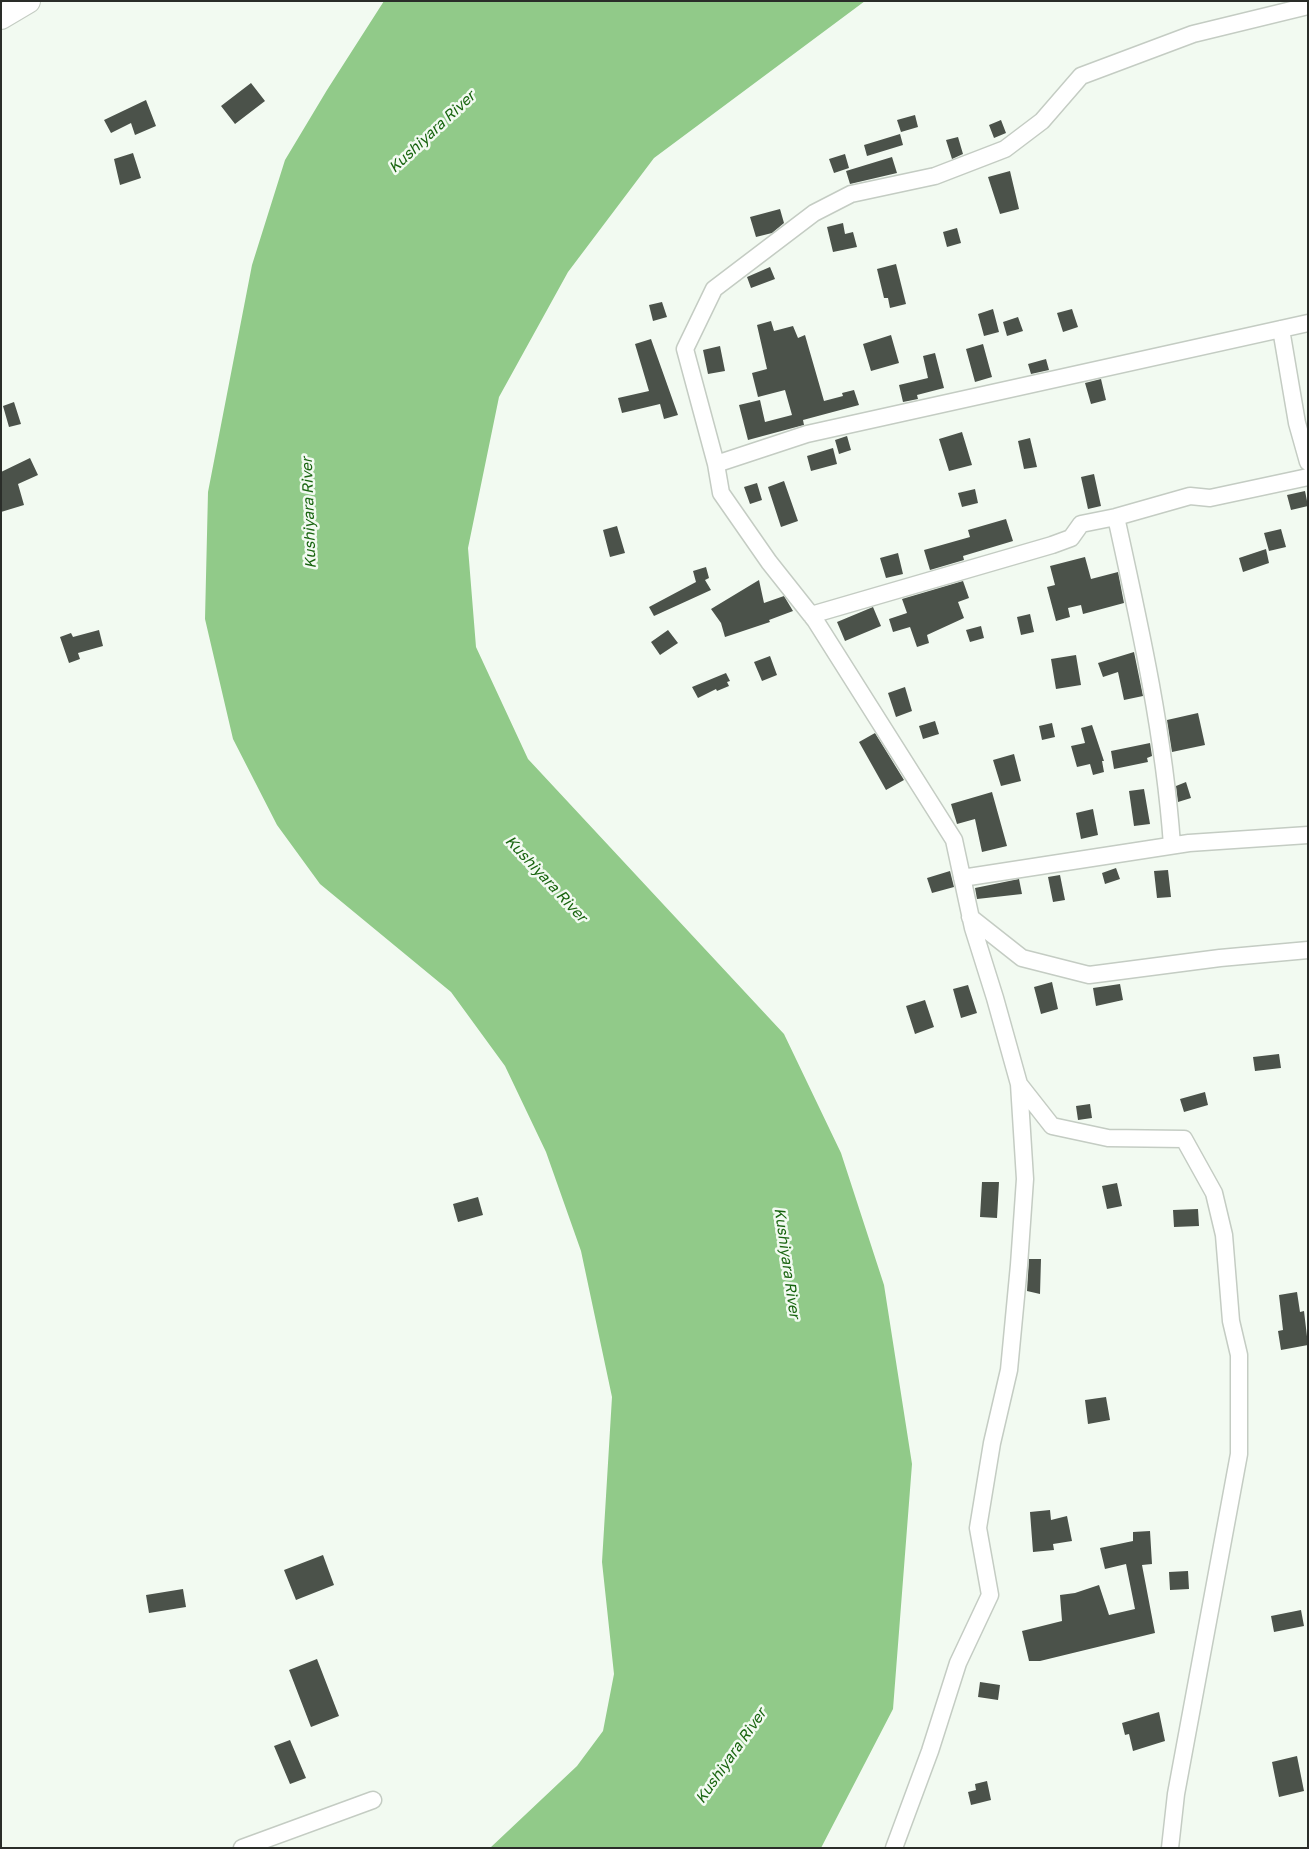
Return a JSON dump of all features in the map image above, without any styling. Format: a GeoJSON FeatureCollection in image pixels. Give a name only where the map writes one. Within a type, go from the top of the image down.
{"type":"FeatureCollection","features":[{"type":"Feature","properties":{"kind":"street"},"geometry":{"type":"LineString","coordinates":[[1,17],[28,1]]}},
{"type":"Feature","properties":{"kind":"street"},"geometry":{"type":"LineString","coordinates":[[894,1848],[930,1751],[958,1663],[990,1594],[978,1528],[992,1443],[1008,1370],[1017,1284],[1025,1179],[1019,1084],[970,917],[954,840],[811,615],[769,562],[721,493],[716,464],[685,349],[714,289],[814,213],[851,194],[935,176],[1005,149],[1042,121],[1081,76],[1193,34],[1308,6]]}},
{"type":"Feature","properties":{"kind":"street"},"geometry":{"type":"LineString","coordinates":[[716,464],[807,434],[1308,324]]}},
{"type":"Feature","properties":{"kind":"street"},"geometry":{"type":"LineString","coordinates":[[1281,329],[1297,423],[1308,462]]}},
{"type":"Feature","properties":{"kind":"street"},"geometry":{"type":"LineString","coordinates":[[811,615],[938,577],[1010,559],[1071,538],[1081,524],[1116,517],[1190,496],[1210,498],[1308,477]]}},
{"type":"Feature","properties":{"kind":"street"},"geometry":{"type":"LineString","coordinates":[[1116,517],[1153,688],[1168,787],[1172,845]]}},
{"type":"Feature","properties":{"kind":"street"},"geometry":{"type":"LineString","coordinates":[[962,878],[1172,845],[1308,835]]}},
{"type":"Feature","properties":{"kind":"street"},"geometry":{"type":"LineString","coordinates":[[970,917],[1022,958],[1090,975],[1220,958],[1308,950]]}},
{"type":"Feature","properties":{"kind":"street"},"geometry":{"type":"LineString","coordinates":[[1019,1084],[1052,1126],[1108,1138],[1184,1139],[1214,1193],[1224,1234],[1231,1320],[1239,1355],[1239,1454],[1176,1794],[1170,1848]]}},
{"type":"Feature","properties":{"kind":"street"},"geometry":{"type":"LineString","coordinates":[[242,1848],[373,1800]]}},
{"type":"Feature","properties":{"kind":"water","name":"Kushiyara River"},"geometry":{"type":"Polygon","coordinates":[[[384,1],[865,1],[654,158],[568,272],[499,397],[468,548],[476,647],[528,759],[784,1034],[841,1153],[884,1285],[912,1464],[893,1709],[821,1848],[490,1848],[577,1766],[603,1731],[614,1674],[602,1562],[612,1397],[581,1251],[546,1152],[505,1066],[451,992],[320,884],[277,825],[233,739],[205,619],[208,492],[252,265],[285,160],[384,1]]]}},
{"type":"Feature","properties":{"kind":"building"},"geometry":{"type":"Polygon","coordinates":[[[251,83],[265,101],[235,124],[221,106],[251,83]]]}},
{"type":"Feature","properties":{"kind":"building"},"geometry":{"type":"Polygon","coordinates":[[[146,100],[156,126],[135,135],[131,123],[111,133],[104,120],[146,100]]]}},
{"type":"Feature","properties":{"kind":"building"},"geometry":{"type":"Polygon","coordinates":[[[915,115],[918,127],[901,132],[897,120],[915,115]]]}},
{"type":"Feature","properties":{"kind":"building"},"geometry":{"type":"Polygon","coordinates":[[[1001,120],[1006,133],[994,138],[989,125],[1001,120]]]}},
{"type":"Feature","properties":{"kind":"building"},"geometry":{"type":"Polygon","coordinates":[[[900,134],[903,145],[867,156],[864,145],[900,134]]]}},
{"type":"Feature","properties":{"kind":"building"},"geometry":{"type":"Polygon","coordinates":[[[958,137],[963,154],[952,159],[946,140],[958,137]]]}},
{"type":"Feature","properties":{"kind":"building"},"geometry":{"type":"Polygon","coordinates":[[[133,153],[141,178],[120,185],[114,159],[133,153]]]}},
{"type":"Feature","properties":{"kind":"building"},"geometry":{"type":"Polygon","coordinates":[[[845,154],[849,168],[834,173],[829,159],[845,154]]]}},
{"type":"Feature","properties":{"kind":"building"},"geometry":{"type":"Polygon","coordinates":[[[892,157],[897,173],[850,184],[846,171],[892,157]]]}},
{"type":"Feature","properties":{"kind":"building"},"geometry":{"type":"Polygon","coordinates":[[[1010,171],[1019,209],[1000,214],[988,177],[1010,171]]]}},
{"type":"Feature","properties":{"kind":"building"},"geometry":{"type":"Polygon","coordinates":[[[780,209],[784,223],[772,233],[756,237],[750,217],[780,209]]]}},
{"type":"Feature","properties":{"kind":"building"},"geometry":{"type":"Polygon","coordinates":[[[843,223],[845,234],[853,232],[857,247],[833,252],[827,227],[843,223]]]}},
{"type":"Feature","properties":{"kind":"building"},"geometry":{"type":"Polygon","coordinates":[[[957,228],[961,243],[947,247],[943,232],[957,228]]]}},
{"type":"Feature","properties":{"kind":"building"},"geometry":{"type":"Polygon","coordinates":[[[896,264],[906,304],[890,308],[888,298],[884,298],[877,269],[896,264]]]}},
{"type":"Feature","properties":{"kind":"building"},"geometry":{"type":"Polygon","coordinates":[[[770,267],[775,279],[751,288],[747,277],[770,267]]]}},
{"type":"Feature","properties":{"kind":"building"},"geometry":{"type":"Polygon","coordinates":[[[662,302],[667,317],[653,321],[649,305],[662,302]]]}},
{"type":"Feature","properties":{"kind":"building"},"geometry":{"type":"Polygon","coordinates":[[[993,309],[999,332],[984,336],[978,314],[993,309]]]}},
{"type":"Feature","properties":{"kind":"building"},"geometry":{"type":"Polygon","coordinates":[[[1072,309],[1078,327],[1063,332],[1057,313],[1072,309]]]}},
{"type":"Feature","properties":{"kind":"building"},"geometry":{"type":"Polygon","coordinates":[[[1018,317],[1023,331],[1007,336],[1003,322],[1018,317]]]}},
{"type":"Feature","properties":{"kind":"building"},"geometry":{"type":"Polygon","coordinates":[[[771,321],[774,331],[793,326],[798,338],[805,335],[824,401],[843,396],[842,393],[854,390],[859,405],[803,420],[804,425],[748,440],[739,405],[760,400],[765,422],[792,415],[785,390],[758,397],[752,373],[767,369],[757,325],[771,321]]]}},
{"type":"Feature","properties":{"kind":"building"},"geometry":{"type":"Polygon","coordinates":[[[891,335],[899,363],[871,371],[863,344],[891,335]]]}},
{"type":"Feature","properties":{"kind":"building"},"geometry":{"type":"Polygon","coordinates":[[[651,339],[678,415],[664,419],[660,404],[622,413],[618,398],[649,391],[635,344],[651,339]]]}},
{"type":"Feature","properties":{"kind":"building"},"geometry":{"type":"Polygon","coordinates":[[[983,344],[992,377],[975,382],[966,349],[983,344]]]}},
{"type":"Feature","properties":{"kind":"building"},"geometry":{"type":"Polygon","coordinates":[[[720,346],[725,371],[708,374],[703,350],[720,346]]]}},
{"type":"Feature","properties":{"kind":"building"},"geometry":{"type":"Polygon","coordinates":[[[935,353],[944,388],[917,395],[918,399],[903,402],[899,385],[928,378],[923,356],[935,353]]]}},
{"type":"Feature","properties":{"kind":"building"},"geometry":{"type":"Polygon","coordinates":[[[1046,359],[1049,370],[1031,374],[1028,364],[1046,359]]]}},
{"type":"Feature","properties":{"kind":"building"},"geometry":{"type":"Polygon","coordinates":[[[1101,379],[1106,400],[1091,404],[1085,383],[1101,379]]]}},
{"type":"Feature","properties":{"kind":"building"},"geometry":{"type":"Polygon","coordinates":[[[14,402],[21,424],[9,427],[3,406],[14,402]]]}},
{"type":"Feature","properties":{"kind":"building"},"geometry":{"type":"Polygon","coordinates":[[[962,432],[972,465],[949,471],[939,439],[962,432]]]}},
{"type":"Feature","properties":{"kind":"building"},"geometry":{"type":"Polygon","coordinates":[[[847,436],[851,450],[839,454],[835,440],[847,436]]]}},
{"type":"Feature","properties":{"kind":"building"},"geometry":{"type":"Polygon","coordinates":[[[1030,438],[1037,467],[1024,469],[1018,441],[1030,438]]]}},
{"type":"Feature","properties":{"kind":"building"},"geometry":{"type":"Polygon","coordinates":[[[833,448],[837,464],[811,471],[807,456],[833,448]]]}},
{"type":"Feature","properties":{"kind":"building"},"geometry":{"type":"Polygon","coordinates":[[[30,458],[38,475],[18,484],[24,505],[1,512],[1,472],[30,458]]]}},
{"type":"Feature","properties":{"kind":"building"},"geometry":{"type":"Polygon","coordinates":[[[1094,474],[1101,506],[1088,509],[1081,477],[1094,474]]]}},
{"type":"Feature","properties":{"kind":"building"},"geometry":{"type":"Polygon","coordinates":[[[784,481],[798,521],[781,527],[768,487],[784,481]]]}},
{"type":"Feature","properties":{"kind":"building"},"geometry":{"type":"Polygon","coordinates":[[[757,483],[762,500],[750,504],[744,487],[757,483]]]}},
{"type":"Feature","properties":{"kind":"building"},"geometry":{"type":"Polygon","coordinates":[[[975,489],[978,503],[962,507],[958,493],[975,489]]]}},
{"type":"Feature","properties":{"kind":"building"},"geometry":{"type":"Polygon","coordinates":[[[1305,491],[1308,506],[1291,510],[1287,495],[1305,491]]]}},
{"type":"Feature","properties":{"kind":"building"},"geometry":{"type":"Polygon","coordinates":[[[1006,519],[1013,541],[963,556],[964,560],[930,570],[924,550],[970,537],[968,530],[1006,519]]]}},
{"type":"Feature","properties":{"kind":"building"},"geometry":{"type":"Polygon","coordinates":[[[617,526],[625,553],[610,557],[603,530],[617,526]]]}},
{"type":"Feature","properties":{"kind":"building"},"geometry":{"type":"Polygon","coordinates":[[[1281,529],[1286,547],[1269,551],[1264,533],[1281,529]]]}},
{"type":"Feature","properties":{"kind":"building"},"geometry":{"type":"Polygon","coordinates":[[[1266,549],[1269,563],[1243,572],[1239,558],[1266,549]]]}},
{"type":"Feature","properties":{"kind":"building"},"geometry":{"type":"Polygon","coordinates":[[[898,553],[903,574],[886,578],[880,558],[898,553]]]}},
{"type":"Feature","properties":{"kind":"building"},"geometry":{"type":"Polygon","coordinates":[[[1085,557],[1091,579],[1118,572],[1124,603],[1083,614],[1081,605],[1068,608],[1070,617],[1056,621],[1047,587],[1055,585],[1050,566],[1085,557]]]}},
{"type":"Feature","properties":{"kind":"building"},"geometry":{"type":"Polygon","coordinates":[[[706,567],[709,578],[705,580],[711,590],[654,616],[649,607],[696,582],[693,571],[706,567]]]}},
{"type":"Feature","properties":{"kind":"building"},"geometry":{"type":"Polygon","coordinates":[[[759,580],[764,603],[784,596],[793,611],[769,620],[770,622],[725,637],[721,623],[711,609],[759,580]]]}},
{"type":"Feature","properties":{"kind":"building"},"geometry":{"type":"Polygon","coordinates":[[[963,581],[969,598],[958,602],[964,618],[927,635],[929,643],[917,647],[910,627],[893,632],[889,619],[907,613],[902,599],[963,581]]]}},
{"type":"Feature","properties":{"kind":"building"},"geometry":{"type":"Polygon","coordinates":[[[873,607],[881,626],[845,641],[837,622],[873,607]]]}},
{"type":"Feature","properties":{"kind":"building"},"geometry":{"type":"Polygon","coordinates":[[[1030,614],[1034,632],[1021,635],[1017,617],[1030,614]]]}},
{"type":"Feature","properties":{"kind":"building"},"geometry":{"type":"Polygon","coordinates":[[[981,626],[984,638],[970,642],[966,630],[981,626]]]}},
{"type":"Feature","properties":{"kind":"building"},"geometry":{"type":"Polygon","coordinates":[[[99,630],[103,646],[78,653],[80,659],[69,663],[60,637],[71,633],[73,637],[99,630]]]}},
{"type":"Feature","properties":{"kind":"building"},"geometry":{"type":"Polygon","coordinates":[[[668,630],[678,643],[660,655],[651,642],[668,630]]]}},
{"type":"Feature","properties":{"kind":"building"},"geometry":{"type":"Polygon","coordinates":[[[1134,652],[1143,696],[1124,700],[1118,672],[1103,677],[1098,663],[1134,652]]]}},
{"type":"Feature","properties":{"kind":"building"},"geometry":{"type":"Polygon","coordinates":[[[1076,655],[1081,685],[1056,689],[1051,659],[1076,655]]]}},
{"type":"Feature","properties":{"kind":"building"},"geometry":{"type":"Polygon","coordinates":[[[770,656],[777,675],[762,681],[754,662],[770,656]]]}},
{"type":"Feature","properties":{"kind":"building"},"geometry":{"type":"Polygon","coordinates":[[[726,673],[730,681],[727,682],[729,686],[717,691],[716,689],[698,698],[692,687],[726,673]]]}},
{"type":"Feature","properties":{"kind":"building"},"geometry":{"type":"Polygon","coordinates":[[[905,687],[912,711],[896,717],[888,693],[905,687]]]}},
{"type":"Feature","properties":{"kind":"building"},"geometry":{"type":"Polygon","coordinates":[[[1198,713],[1205,745],[1172,752],[1167,720],[1198,713]]]}},
{"type":"Feature","properties":{"kind":"building"},"geometry":{"type":"Polygon","coordinates":[[[935,721],[939,734],[923,739],[919,726],[935,721]]]}},
{"type":"Feature","properties":{"kind":"building"},"geometry":{"type":"Polygon","coordinates":[[[1052,723],[1055,737],[1042,740],[1039,726],[1052,723]]]}},
{"type":"Feature","properties":{"kind":"building"},"geometry":{"type":"Polygon","coordinates":[[[1092,725],[1104,761],[1102,761],[1104,772],[1093,775],[1090,764],[1077,767],[1071,746],[1085,743],[1081,728],[1092,725]]]}},
{"type":"Feature","properties":{"kind":"building"},"geometry":{"type":"Polygon","coordinates":[[[875,733],[904,780],[886,790],[859,742],[875,733]]]}},
{"type":"Feature","properties":{"kind":"building"},"geometry":{"type":"Polygon","coordinates":[[[1150,743],[1152,756],[1147,758],[1148,762],[1114,769],[1111,751],[1150,743]]]}},
{"type":"Feature","properties":{"kind":"building"},"geometry":{"type":"Polygon","coordinates":[[[1014,754],[1021,781],[1001,786],[993,760],[1014,754]]]}},
{"type":"Feature","properties":{"kind":"building"},"geometry":{"type":"Polygon","coordinates":[[[1186,782],[1191,798],[1178,802],[1176,786],[1186,782]]]}},
{"type":"Feature","properties":{"kind":"building"},"geometry":{"type":"Polygon","coordinates":[[[1144,789],[1150,824],[1134,826],[1129,791],[1144,789]]]}},
{"type":"Feature","properties":{"kind":"building"},"geometry":{"type":"Polygon","coordinates":[[[992,792],[1007,846],[982,852],[975,819],[957,824],[951,804],[992,792]]]}},
{"type":"Feature","properties":{"kind":"building"},"geometry":{"type":"Polygon","coordinates":[[[1093,809],[1098,835],[1081,839],[1076,813],[1093,809]]]}},
{"type":"Feature","properties":{"kind":"building"},"geometry":{"type":"Polygon","coordinates":[[[1116,868],[1120,879],[1105,884],[1102,873],[1116,868]]]}},
{"type":"Feature","properties":{"kind":"building"},"geometry":{"type":"Polygon","coordinates":[[[1168,870],[1171,897],[1157,898],[1154,871],[1168,870]]]}},
{"type":"Feature","properties":{"kind":"building"},"geometry":{"type":"Polygon","coordinates":[[[950,871],[954,887],[932,893],[927,878],[950,871]]]}},
{"type":"Feature","properties":{"kind":"building"},"geometry":{"type":"Polygon","coordinates":[[[1060,875],[1065,900],[1053,902],[1048,877],[1060,875]]]}},
{"type":"Feature","properties":{"kind":"building"},"geometry":{"type":"Polygon","coordinates":[[[1019,879],[1022,894],[977,899],[975,888],[1019,879]]]}},
{"type":"Feature","properties":{"kind":"building"},"geometry":{"type":"Polygon","coordinates":[[[1052,982],[1058,1009],[1041,1014],[1034,987],[1052,982]]]}},
{"type":"Feature","properties":{"kind":"building"},"geometry":{"type":"Polygon","coordinates":[[[1120,984],[1123,1000],[1096,1006],[1093,988],[1120,984]]]}},
{"type":"Feature","properties":{"kind":"building"},"geometry":{"type":"Polygon","coordinates":[[[968,985],[977,1013],[961,1018],[953,989],[968,985]]]}},
{"type":"Feature","properties":{"kind":"building"},"geometry":{"type":"Polygon","coordinates":[[[925,1000],[934,1027],[915,1034],[906,1006],[925,1000]]]}},
{"type":"Feature","properties":{"kind":"building"},"geometry":{"type":"Polygon","coordinates":[[[1279,1054],[1281,1068],[1255,1071],[1253,1057],[1279,1054]]]}},
{"type":"Feature","properties":{"kind":"building"},"geometry":{"type":"Polygon","coordinates":[[[1205,1092],[1208,1105],[1184,1112],[1180,1099],[1205,1092]]]}},
{"type":"Feature","properties":{"kind":"building"},"geometry":{"type":"Polygon","coordinates":[[[1090,1104],[1092,1118],[1078,1120],[1076,1106],[1090,1104]]]}},
{"type":"Feature","properties":{"kind":"building"},"geometry":{"type":"Polygon","coordinates":[[[982,1182],[999,1182],[997,1218],[980,1217],[982,1182]]]}},
{"type":"Feature","properties":{"kind":"building"},"geometry":{"type":"Polygon","coordinates":[[[1117,1183],[1122,1206],[1107,1209],[1102,1186],[1117,1183]]]}},
{"type":"Feature","properties":{"kind":"building"},"geometry":{"type":"Polygon","coordinates":[[[478,1197],[483,1215],[458,1222],[453,1204],[478,1197]]]}},
{"type":"Feature","properties":{"kind":"building"},"geometry":{"type":"Polygon","coordinates":[[[1198,1209],[1199,1226],[1174,1227],[1173,1210],[1198,1209]]]}},
{"type":"Feature","properties":{"kind":"building"},"geometry":{"type":"Polygon","coordinates":[[[1029,1259],[1041,1259],[1040,1294],[1027,1291],[1029,1259]]]}},
{"type":"Feature","properties":{"kind":"building"},"geometry":{"type":"Polygon","coordinates":[[[1297,1292],[1300,1312],[1304,1311],[1308,1345],[1281,1350],[1278,1331],[1283,1330],[1279,1295],[1297,1292]]]}},
{"type":"Feature","properties":{"kind":"building"},"geometry":{"type":"Polygon","coordinates":[[[1106,1397],[1110,1420],[1088,1424],[1085,1400],[1106,1397]]]}},
{"type":"Feature","properties":{"kind":"building"},"geometry":{"type":"Polygon","coordinates":[[[1050,1510],[1051,1520],[1067,1516],[1072,1541],[1053,1544],[1054,1550],[1033,1552],[1030,1512],[1050,1510]]]}},
{"type":"Feature","properties":{"kind":"building"},"geometry":{"type":"Polygon","coordinates":[[[1150,1531],[1152,1564],[1142,1565],[1155,1633],[1040,1661],[1029,1661],[1022,1631],[1062,1621],[1060,1595],[1075,1593],[1099,1585],[1109,1615],[1135,1609],[1126,1564],[1105,1569],[1100,1548],[1133,1541],[1133,1532],[1150,1531]]]}},
{"type":"Feature","properties":{"kind":"building"},"geometry":{"type":"Polygon","coordinates":[[[323,1555],[334,1585],[296,1600],[284,1570],[323,1555]]]}},
{"type":"Feature","properties":{"kind":"building"},"geometry":{"type":"Polygon","coordinates":[[[1188,1571],[1189,1589],[1170,1590],[1169,1572],[1188,1571]]]}},
{"type":"Feature","properties":{"kind":"building"},"geometry":{"type":"Polygon","coordinates":[[[183,1589],[186,1607],[149,1613],[146,1595],[183,1589]]]}},
{"type":"Feature","properties":{"kind":"building"},"geometry":{"type":"Polygon","coordinates":[[[1301,1610],[1304,1626],[1274,1632],[1271,1616],[1301,1610]]]}},
{"type":"Feature","properties":{"kind":"building"},"geometry":{"type":"Polygon","coordinates":[[[317,1659],[339,1716],[311,1727],[289,1670],[317,1659]]]}},
{"type":"Feature","properties":{"kind":"building"},"geometry":{"type":"Polygon","coordinates":[[[980,1682],[1000,1685],[998,1700],[978,1697],[980,1682]]]}},
{"type":"Feature","properties":{"kind":"building"},"geometry":{"type":"Polygon","coordinates":[[[1159,1712],[1165,1741],[1133,1751],[1129,1734],[1125,1735],[1122,1723],[1159,1712]]]}},
{"type":"Feature","properties":{"kind":"building"},"geometry":{"type":"Polygon","coordinates":[[[290,1740],[306,1778],[290,1784],[274,1746],[290,1740]]]}},
{"type":"Feature","properties":{"kind":"building"},"geometry":{"type":"Polygon","coordinates":[[[1297,1756],[1304,1791],[1279,1797],[1272,1762],[1297,1756]]]}},
{"type":"Feature","properties":{"kind":"building"},"geometry":{"type":"Polygon","coordinates":[[[987,1781],[991,1800],[971,1805],[968,1792],[976,1790],[975,1784],[987,1781]]]}}]}
